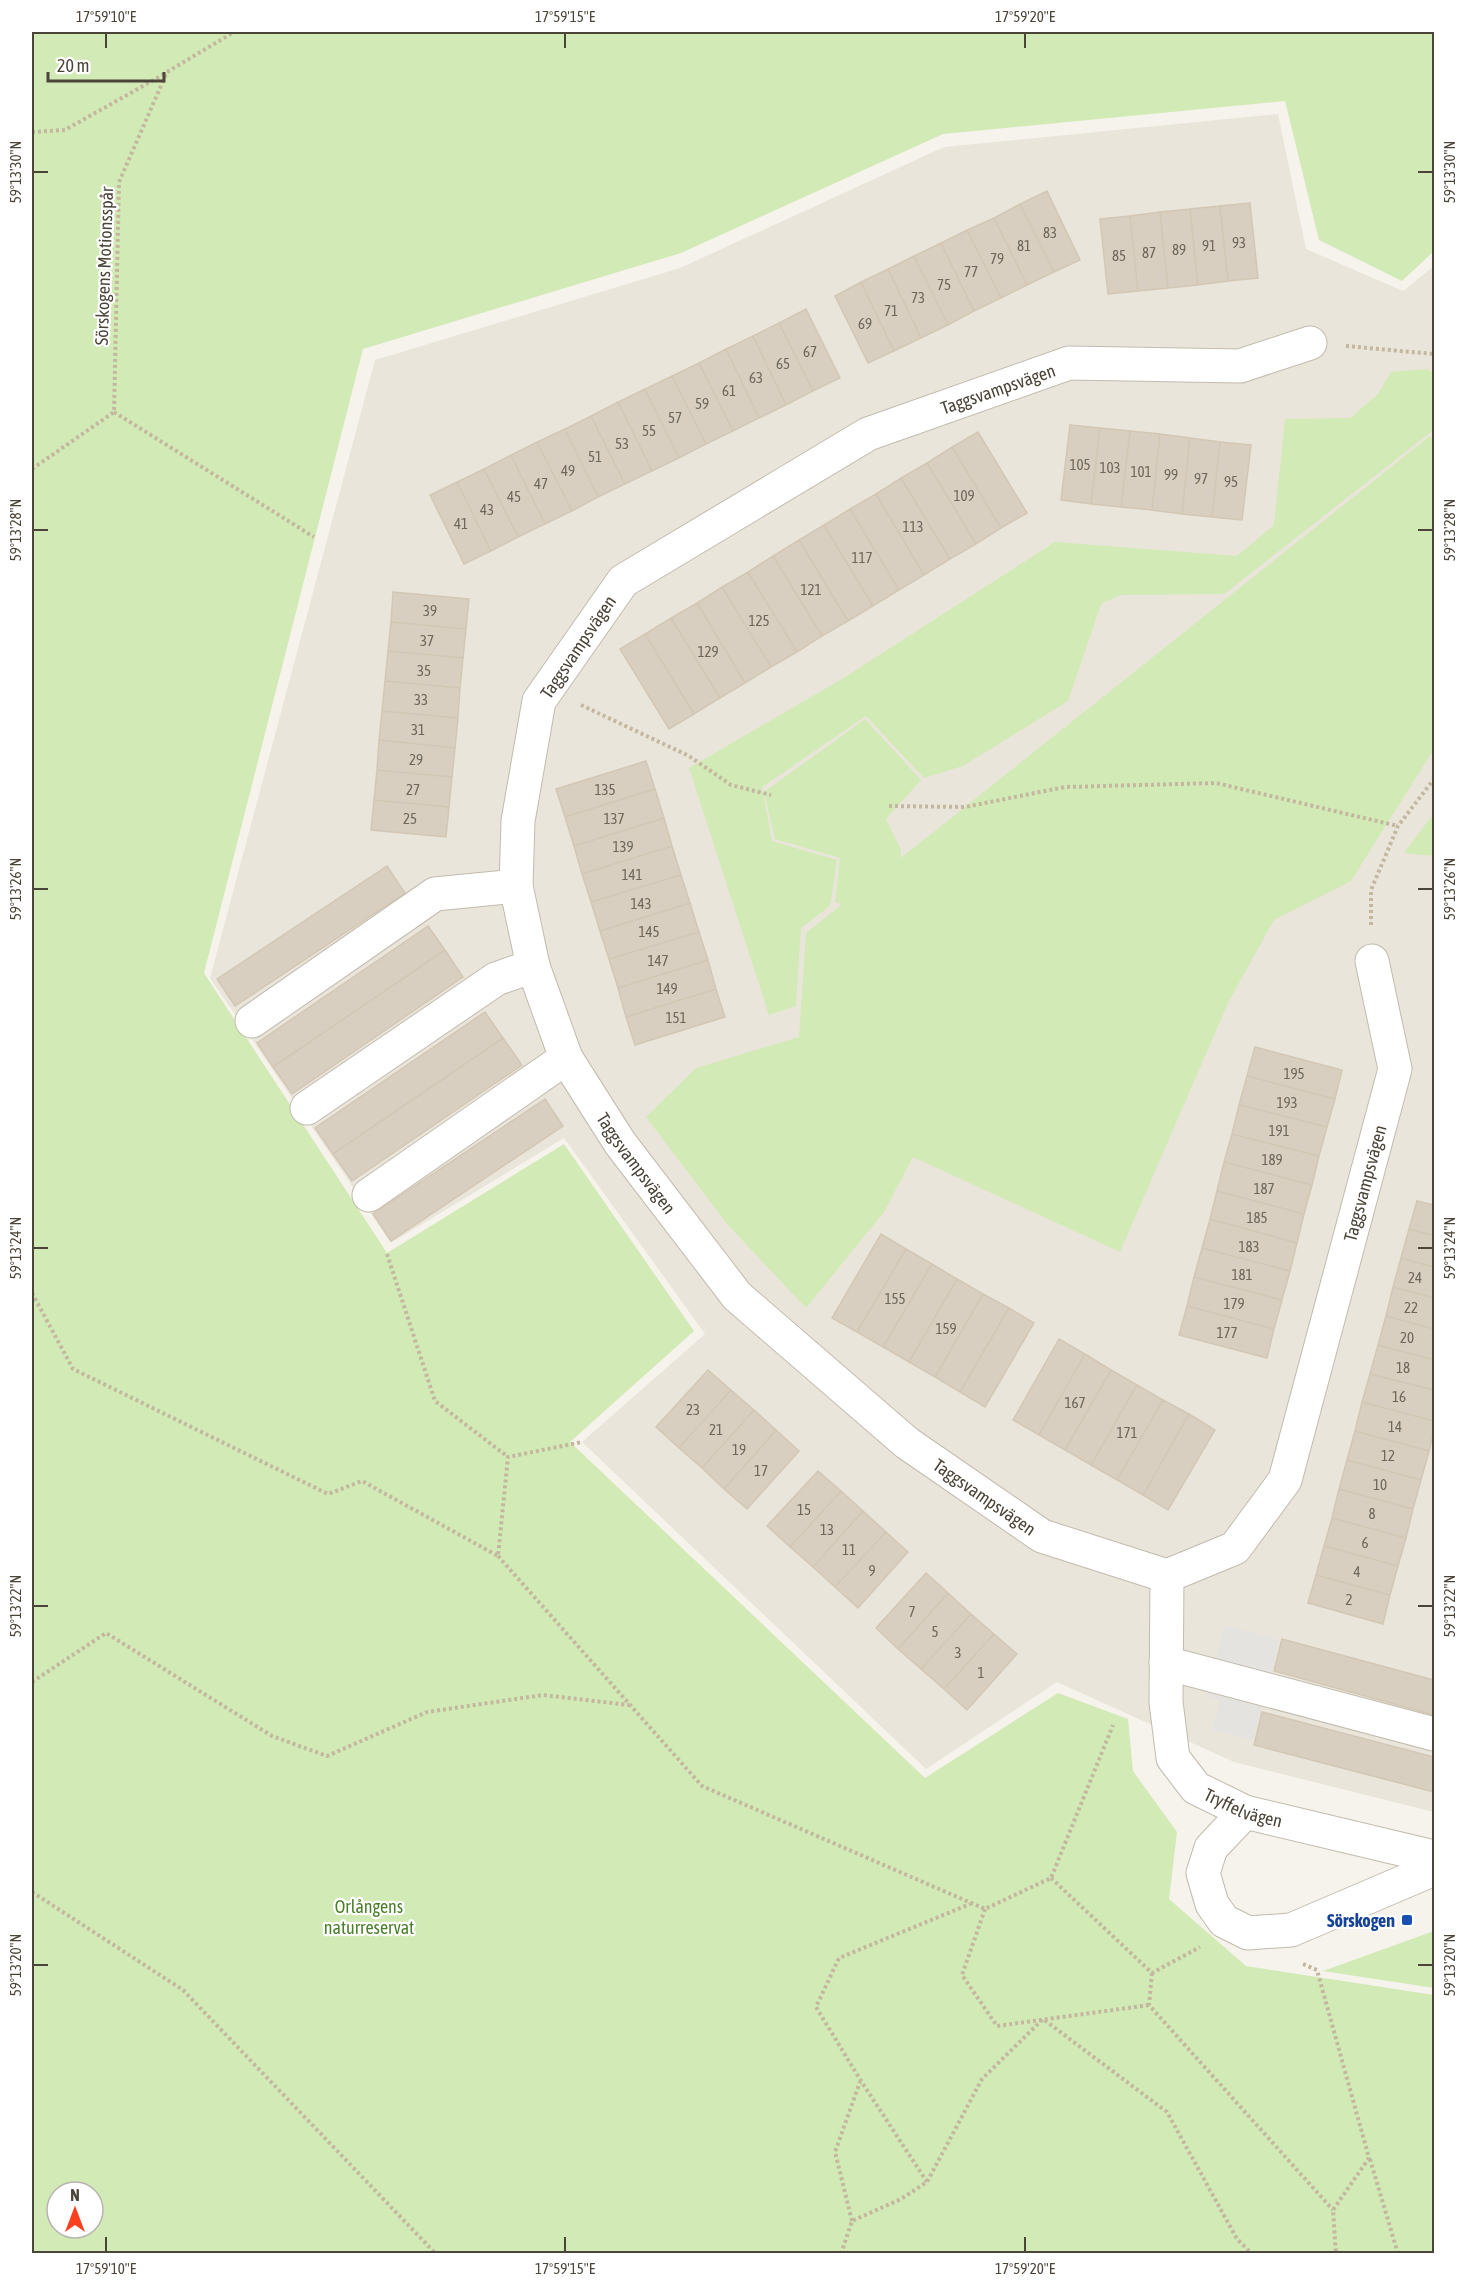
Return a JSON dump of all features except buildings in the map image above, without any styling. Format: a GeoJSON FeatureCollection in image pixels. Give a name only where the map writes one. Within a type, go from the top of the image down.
{"type":"FeatureCollection","features":[{"type":"Feature","properties":{"kind":"street","name":"Taggsvampsvägen"},"geometry":{"type":"LineString","coordinates":[[1310,343],[1240,366],[1069,363],[868,434],[623,581],[539,701],[518,821],[516,886],[533,966],[566,1058],[620,1143],[737,1296],[907,1443],[1042,1536],[1167,1576],[1235,1548],[1285,1480],[1395,1069],[1372,961]]}},
{"type":"Feature","properties":{"kind":"street"},"geometry":{"type":"LineString","coordinates":[[252,1021],[435,894],[516,886]]}},
{"type":"Feature","properties":{"kind":"street"},"geometry":{"type":"LineString","coordinates":[[308,1108],[496,979],[533,966]]}},
{"type":"Feature","properties":{"kind":"street"},"geometry":{"type":"LineString","coordinates":[[369,1195],[566,1058]]}},
{"type":"Feature","properties":{"kind":"street","name":"Tryffelvägen"},"geometry":{"type":"LineString","coordinates":[[1167,1576],[1166,1702],[1173,1758],[1196,1788],[1245,1812],[1434,1857]]}},
{"type":"Feature","properties":{"kind":"street"},"geometry":{"type":"LineString","coordinates":[[1167,1663],[1434,1734]]}},
{"type":"Feature","properties":{"kind":"street"},"geometry":{"type":"LineString","coordinates":[[1245,1812],[1212,1848],[1203,1873],[1212,1904],[1224,1921],[1248,1933],[1291,1930],[1434,1869]]}},
{"type":"Feature","properties":{"kind":"path"},"geometry":{"type":"LineString","coordinates":[[32,132],[65,130],[234,32]]}},
{"type":"Feature","properties":{"kind":"path","name":"Sörskogens Motionsspår"},"geometry":{"type":"LineString","coordinates":[[114,412],[118,182],[167,72]]}},
{"type":"Feature","properties":{"kind":"path"},"geometry":{"type":"LineString","coordinates":[[1310,343],[1434,354]]}},
{"type":"Feature","properties":{"kind":"path"},"geometry":{"type":"LineString","coordinates":[[32,469],[114,412],[314,537]]}},
{"type":"Feature","properties":{"kind":"path"},"geometry":{"type":"LineString","coordinates":[[547,689],[689,756],[731,785],[771,795]]}},
{"type":"Feature","properties":{"kind":"path"},"geometry":{"type":"LineString","coordinates":[[1372,961],[1371,890],[1398,826],[1434,779]]}},
{"type":"Feature","properties":{"kind":"path"},"geometry":{"type":"LineString","coordinates":[[889,806],[965,807],[1065,787],[1216,783],[1398,826]]}},
{"type":"Feature","properties":{"kind":"path"},"geometry":{"type":"LineString","coordinates":[[387,1254],[435,1401],[508,1457],[582,1442]]}},
{"type":"Feature","properties":{"kind":"path"},"geometry":{"type":"LineString","coordinates":[[32,1293],[73,1368],[328,1494],[362,1482],[498,1556],[702,1786],[985,1910]]}},
{"type":"Feature","properties":{"kind":"path"},"geometry":{"type":"LineString","coordinates":[[498,1556],[508,1457]]}},
{"type":"Feature","properties":{"kind":"path"},"geometry":{"type":"LineString","coordinates":[[32,1682],[106,1633],[272,1736],[327,1756],[427,1712],[543,1695],[630,1706]]}},
{"type":"Feature","properties":{"kind":"path"},"geometry":{"type":"LineString","coordinates":[[1113,1725],[1051,1878],[985,1910],[962,1975],[997,2026],[1149,2005]]}},
{"type":"Feature","properties":{"kind":"path"},"geometry":{"type":"LineString","coordinates":[[1051,1878],[1152,1973]]}},
{"type":"Feature","properties":{"kind":"path"},"geometry":{"type":"LineString","coordinates":[[32,1892],[183,1990],[435,2253]]}},
{"type":"Feature","properties":{"kind":"path"},"geometry":{"type":"LineString","coordinates":[[927,2182],[816,2007],[839,1958],[970,1904]]}},
{"type":"Feature","properties":{"kind":"path"},"geometry":{"type":"LineString","coordinates":[[1152,1973],[1203,1945]]}},
{"type":"Feature","properties":{"kind":"path"},"geometry":{"type":"LineString","coordinates":[[1296,1962],[1317,1970],[1398,2253]]}},
{"type":"Feature","properties":{"kind":"path"},"geometry":{"type":"LineString","coordinates":[[1152,1973],[1149,2005],[1333,2210],[1336,2253]]}},
{"type":"Feature","properties":{"kind":"path"},"geometry":{"type":"LineString","coordinates":[[852,2221],[901,2199],[927,2182],[982,2079],[1043,2019]]}},
{"type":"Feature","properties":{"kind":"path"},"geometry":{"type":"LineString","coordinates":[[1043,2019],[1167,2112],[1237,2239],[1252,2253]]}},
{"type":"Feature","properties":{"kind":"path"},"geometry":{"type":"LineString","coordinates":[[841,2253],[852,2221],[835,2152],[861,2081]]}},
{"type":"Feature","properties":{"kind":"path"},"geometry":{"type":"LineString","coordinates":[[1333,2210],[1369,2158]]}},
{"type":"Feature","properties":{"kind":"shaded area"},"geometry":{"type":"Polygon","coordinates":[[[1278,114],[1306,249],[1403,291],[1434,266],[1434,1812],[1234,1762],[1057,1682],[926,1769],[582,1442],[705,1334],[564,1138],[391,1243],[210,978],[375,360],[680,268],[944,147],[1278,114]]]}},
{"type":"Feature","properties":{"kind":"shaded area"},"geometry":{"type":"Polygon","coordinates":[[[1224,1625],[1280,1640],[1253,1740],[1212,1730],[1220,1700],[1207,1696],[1224,1625]]]}},
{"type":"Feature","properties":{"kind":"green space","name":"Orlångens naturreservat"},"geometry":{"type":"Polygon","coordinates":[[[32,32],[1434,32],[1434,251],[1402,281],[1319,240],[1285,101],[943,134],[681,253],[363,349],[204,973],[387,1253],[564,1144],[694,1331],[570,1442],[925,1778],[1058,1693],[1128,1719],[1133,1771],[1177,1832],[1169,1899],[1246,1966],[1434,1995],[1434,2253],[32,2254],[32,32]]]}},
{"type":"Feature","properties":{"kind":"green space"},"geometry":{"type":"Polygon","coordinates":[[[1427,369],[1434,374],[1434,435],[1431,432],[1224,594],[1120,595],[1101,604],[1068,701],[963,766],[924,778],[866,716],[762,787],[772,841],[837,860],[830,906],[801,928],[796,1006],[769,1015],[689,768],[842,679],[1055,542],[1237,556],[1274,525],[1285,419],[1350,418],[1378,394],[1391,372],[1427,369]]]}},
{"type":"Feature","properties":{"kind":"green space"},"geometry":{"type":"Polygon","coordinates":[[[1430,436],[1434,442],[1434,749],[1351,881],[1274,920],[1228,1003],[1120,1252],[913,1157],[884,1212],[806,1308],[727,1224],[646,1117],[696,1068],[799,1037],[806,933],[842,904],[835,902],[840,858],[775,839],[764,792],[865,719],[921,780],[886,819],[901,850],[901,858],[1430,436]]]}},
{"type":"Feature","properties":{"kind":"green space"},"geometry":{"type":"Polygon","coordinates":[[[1434,813],[1434,856],[1404,853],[1434,813]]]}},
{"type":"Feature","properties":{"kind":"green space"},"geometry":{"type":"Polygon","coordinates":[[[1434,1931],[1434,1988],[1323,1971],[1434,1931]]]}},
{"type":"Feature","properties":{"kind":"place","name":"Sörskogen"},"geometry":{"type":"Point","coordinates":[1407,1920]}}]}
